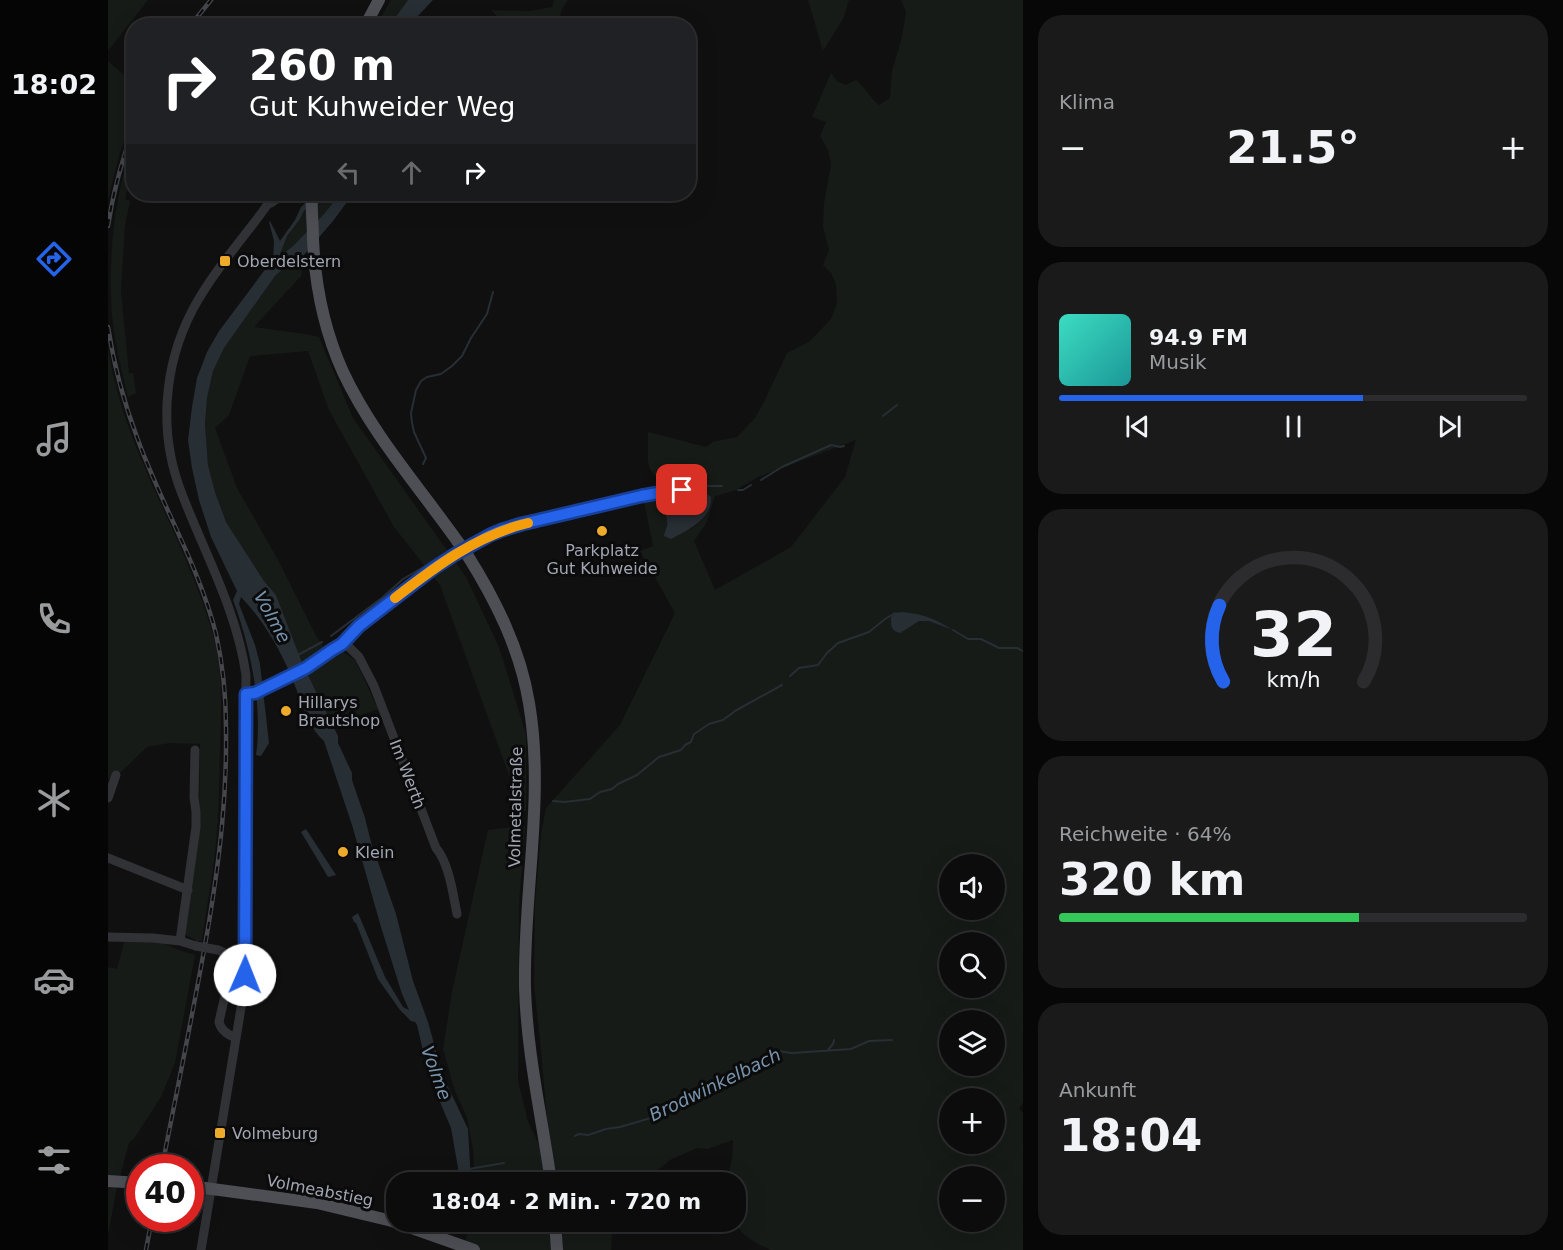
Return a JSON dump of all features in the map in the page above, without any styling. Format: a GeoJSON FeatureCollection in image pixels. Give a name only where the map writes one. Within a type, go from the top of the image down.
{"type":"FeatureCollection","features":[{"type":"Feature","properties":{"kind":"main road"},"geometry":{"type":"LineString","coordinates":[[370,18],[380,0]]}},
{"type":"Feature","properties":{"kind":"main road","name":"Volmetalstraße"},"geometry":{"type":"LineString","coordinates":[[312,201],[316,283],[336,355],[347,380],[376,430],[466,553],[485,584],[507,627],[520,666],[529,703],[534,751],[525,949],[527,1019],[549,1172]]}},
{"type":"Feature","properties":{"kind":"main road"},"geometry":{"type":"LineString","coordinates":[[108,1181],[126,1182]]}},
{"type":"Feature","properties":{"kind":"main road","name":"Volmeabstieg"},"geometry":{"type":"LineString","coordinates":[[204,1188],[316,1203],[392,1221],[474,1250]]}},
{"type":"Feature","properties":{"kind":"main road"},"geometry":{"type":"LineString","coordinates":[[555,1232],[556,1250]]}},
{"type":"Feature","properties":{"kind":"street"},"geometry":{"type":"LineString","coordinates":[[201,1250],[243,998],[246,963],[244,846],[250,693],[236,627],[178,484],[169,447],[167,407],[171,364],[181,334],[193,309],[217,271],[270,201]]}},
{"type":"Feature","properties":{"kind":"street"},"geometry":{"type":"LineString","coordinates":[[267,206],[274,201]]}},
{"type":"Feature","properties":{"kind":"street"},"geometry":{"type":"LineString","coordinates":[[250,693],[306,668],[342,644],[359,626],[434,568],[502,530],[650,495],[696,489]]}},
{"type":"Feature","properties":{"kind":"street","name":"Im Werth"},"geometry":{"type":"LineString","coordinates":[[342,644],[349,647],[359,657],[374,686],[436,848],[440,853],[457,914]]}},
{"type":"Feature","properties":{"kind":"street"},"geometry":{"type":"LineString","coordinates":[[180,941],[196,827],[195,750]]}},
{"type":"Feature","properties":{"kind":"street"},"geometry":{"type":"LineString","coordinates":[[108,798],[117,776]]}},
{"type":"Feature","properties":{"kind":"street"},"geometry":{"type":"LineString","coordinates":[[108,858],[188,890]]}},
{"type":"Feature","properties":{"kind":"street"},"geometry":{"type":"LineString","coordinates":[[108,937],[180,941],[226,954],[232,971],[219,1023],[224,1032],[236,1038]]}},
{"type":"Feature","properties":{"kind":"shaded area"},"geometry":{"type":"Polygon","coordinates":[[[108,0],[148,0],[134,18],[126,18],[126,28],[108,51],[108,0]]]}},
{"type":"Feature","properties":{"kind":"shaded area"},"geometry":{"type":"Polygon","coordinates":[[[391,0],[408,0],[395,18],[381,18],[391,0]]]}},
{"type":"Feature","properties":{"kind":"shaded area"},"geometry":{"type":"Polygon","coordinates":[[[554,0],[568,0],[559,18],[498,18],[491,10],[530,11],[552,7],[554,0]]]}},
{"type":"Feature","properties":{"kind":"shaded area"},"geometry":{"type":"Polygon","coordinates":[[[808,0],[849,0],[844,17],[823,51],[808,0]]]}},
{"type":"Feature","properties":{"kind":"shaded area"},"geometry":{"type":"Polygon","coordinates":[[[901,0],[1023,0],[1023,1102],[1019,1109],[1023,1113],[1023,1250],[771,1250],[741,1232],[746,1232],[746,1172],[729,1172],[733,1140],[707,1149],[697,1148],[670,1160],[656,1172],[474,1172],[467,1118],[455,1091],[443,1049],[452,992],[488,830],[525,826],[519,903],[518,1081],[528,1122],[548,1163],[551,1163],[534,985],[535,904],[541,834],[546,808],[620,725],[675,613],[640,551],[653,546],[644,500],[665,489],[650,469],[648,432],[706,447],[713,442],[737,437],[755,418],[787,353],[810,341],[831,319],[837,303],[836,284],[831,273],[823,265],[829,250],[823,226],[824,203],[831,165],[828,150],[820,136],[826,122],[812,117],[831,73],[838,82],[846,85],[856,80],[879,105],[890,98],[892,71],[902,37],[906,12],[901,0]],[[856,440],[758,477],[734,491],[715,496],[706,524],[694,541],[715,590],[791,547],[845,477],[856,440]],[[703,493],[667,525],[664,536],[689,529],[701,520],[711,502],[711,497],[703,493]]]}},
{"type":"Feature","properties":{"kind":"shaded area"},"geometry":{"type":"Polygon","coordinates":[[[108,61],[126,77],[126,134],[108,200],[108,61]]]}},
{"type":"Feature","properties":{"kind":"shaded area"},"geometry":{"type":"Polygon","coordinates":[[[126,163],[125,199],[130,201],[125,226],[121,292],[129,373],[133,373],[136,393],[128,397],[118,356],[111,293],[114,227],[126,163]]]}},
{"type":"Feature","properties":{"kind":"shaded area"},"geometry":{"type":"Polygon","coordinates":[[[314,201],[335,201],[293,246],[279,257],[287,236],[300,219],[302,212],[314,201]]]}},
{"type":"Feature","properties":{"kind":"shaded area"},"geometry":{"type":"Polygon","coordinates":[[[303,256],[301,276],[254,327],[319,337],[353,418],[466,577],[499,647],[526,734],[526,811],[522,811],[440,585],[394,527],[329,410],[308,351],[250,356],[229,415],[215,428],[237,488],[323,646],[324,650],[303,665],[276,595],[264,581],[226,522],[208,465],[205,424],[207,398],[213,371],[224,348],[275,276],[303,256]]]}},
{"type":"Feature","properties":{"kind":"shaded area"},"geometry":{"type":"Polygon","coordinates":[[[108,346],[115,384],[127,421],[140,457],[201,598],[213,635],[219,664],[221,708],[218,820],[202,941],[197,941],[184,934],[199,836],[200,744],[170,743],[147,747],[121,772],[108,780],[108,346]]]}},
{"type":"Feature","properties":{"kind":"shaded area"},"geometry":{"type":"Polygon","coordinates":[[[343,652],[355,660],[378,709],[333,726],[307,673],[343,652]]]}},
{"type":"Feature","properties":{"kind":"shaded area"},"geometry":{"type":"Polygon","coordinates":[[[125,940],[156,940],[195,955],[175,1063],[161,1097],[129,1143],[108,1235],[108,967],[117,969],[125,940]]]}},
{"type":"Feature","properties":{"kind":"shaded area"},"geometry":{"type":"Polygon","coordinates":[[[468,1232],[612,1232],[611,1250],[462,1250],[468,1232]]]}},
{"type":"Feature","properties":{"kind":"water"},"geometry":{"type":"Polygon","coordinates":[[[408,0],[433,0],[416,18],[395,18],[408,0]]]}},
{"type":"Feature","properties":{"kind":"water","name":"Volme"},"geometry":{"type":"Polygon","coordinates":[[[307,201],[315,201],[303,212],[287,236],[279,257],[293,246],[335,201],[348,201],[303,256],[275,276],[224,348],[213,371],[207,398],[205,424],[208,465],[226,522],[264,581],[276,595],[303,665],[338,736],[338,743],[352,773],[352,780],[396,914],[413,981],[428,1022],[443,1076],[468,1129],[470,1172],[458,1172],[451,1128],[429,1076],[417,1025],[400,1010],[378,979],[352,917],[358,913],[385,977],[403,1007],[409,1010],[402,994],[352,825],[324,741],[307,717],[289,671],[274,641],[241,597],[239,604],[260,664],[269,743],[261,756],[256,755],[258,716],[254,676],[245,636],[233,600],[237,591],[211,537],[192,468],[188,440],[192,407],[197,378],[207,352],[219,331],[273,259],[274,241],[269,222],[280,241],[301,207],[307,201]]]}},
{"type":"Feature","properties":{"kind":"water"},"geometry":{"type":"Polygon","coordinates":[[[696,492],[711,497],[708,512],[684,532],[671,539],[664,536],[667,521],[664,503],[669,495],[696,492]]]}},
{"type":"Feature","properties":{"kind":"water"},"geometry":{"type":"Polygon","coordinates":[[[902,612],[929,618],[953,630],[929,621],[919,621],[900,633],[897,632],[892,628],[891,617],[895,613],[902,612]]]}},
{"type":"Feature","properties":{"kind":"water"},"geometry":{"type":"Polygon","coordinates":[[[306,829],[336,875],[328,877],[301,832],[306,829]]]}},
{"type":"Feature","properties":{"kind":"waterway"},"geometry":{"type":"LineString","coordinates":[[423,464],[426,458],[414,432],[411,413],[416,390],[421,381],[441,374],[462,356],[487,314],[493,292]]}},
{"type":"Feature","properties":{"kind":"waterway"},"geometry":{"type":"LineString","coordinates":[[883,416],[897,405]]}},
{"type":"Feature","properties":{"kind":"waterway"},"geometry":{"type":"LineString","coordinates":[[761,480],[782,467],[831,445],[844,446]]}},
{"type":"Feature","properties":{"kind":"waterway"},"geometry":{"type":"LineString","coordinates":[[738,490],[751,485]]}},
{"type":"Feature","properties":{"kind":"waterway"},"geometry":{"type":"LineString","coordinates":[[698,486],[722,486]]}},
{"type":"Feature","properties":{"kind":"waterway"},"geometry":{"type":"LineString","coordinates":[[505,523],[518,518],[583,505]]}},
{"type":"Feature","properties":{"kind":"waterway"},"geometry":{"type":"LineString","coordinates":[[463,544],[476,536]]}},
{"type":"Feature","properties":{"kind":"waterway"},"geometry":{"type":"LineString","coordinates":[[331,636],[403,579],[456,548]]}},
{"type":"Feature","properties":{"kind":"waterway"},"geometry":{"type":"LineString","coordinates":[[790,676],[799,668],[818,665],[838,643],[869,632],[895,613]]}},
{"type":"Feature","properties":{"kind":"waterway"},"geometry":{"type":"LineString","coordinates":[[953,630],[968,639],[981,639],[999,648],[1017,648],[1023,651]]}},
{"type":"Feature","properties":{"kind":"waterway"},"geometry":{"type":"LineString","coordinates":[[298,655],[322,642]]}},
{"type":"Feature","properties":{"kind":"waterway"},"geometry":{"type":"LineString","coordinates":[[553,801],[590,799],[600,792],[612,789],[637,775],[659,757],[681,750],[691,742],[694,734],[709,724],[723,720],[782,685]]}},
{"type":"Feature","properties":{"kind":"waterway"},"geometry":{"type":"LineString","coordinates":[[828,1050],[834,1040]]}},
{"type":"Feature","properties":{"kind":"waterway","name":"Brodwinkelbach"},"geometry":{"type":"LineString","coordinates":[[575,1136],[588,1135],[654,1117],[721,1079],[751,1067],[778,1051],[792,1053],[851,1049],[869,1041],[892,1040]]}},
{"type":"Feature","properties":{"kind":"waterway","name":"Brodwinkelbach"},"geometry":{"type":"LineString","coordinates":[[469,1169],[504,1163]]}},
{"type":"Feature","properties":{"kind":"railway"},"geometry":{"type":"LineString","coordinates":[[196,18],[211,0]]}},
{"type":"Feature","properties":{"kind":"railway"},"geometry":{"type":"LineString","coordinates":[[108,226],[118,176],[126,152]]}},
{"type":"Feature","properties":{"kind":"railway"},"geometry":{"type":"LineString","coordinates":[[108,327],[116,370],[133,426],[209,609],[216,634],[225,692],[225,778],[216,873],[198,983],[165,1154]]}},
{"type":"Feature","properties":{"kind":"railway"},"geometry":{"type":"LineString","coordinates":[[146,1250],[149,1232]]}},
{"type":"Feature","properties":{"kind":"slow traffic"},"geometry":{"type":"LineString","coordinates":[[395,598],[454,555],[490,535],[528,523]]}},
{"type":"Feature","properties":{"kind":"place","name":"Oberdelstern"},"geometry":{"type":"Point","coordinates":[225,261]}},
{"type":"Feature","properties":{"kind":"place","name":"Parkplatz Gut Kuhweide"},"geometry":{"type":"Point","coordinates":[602,531]}},
{"type":"Feature","properties":{"kind":"place","name":"Hillarys Brautshop"},"geometry":{"type":"Point","coordinates":[286,711]}},
{"type":"Feature","properties":{"kind":"place","name":"Klein"},"geometry":{"type":"Point","coordinates":[343,852]}},
{"type":"Feature","properties":{"kind":"place","name":"Volmeburg"},"geometry":{"type":"Point","coordinates":[220,1133]}},
{"type":"Feature","properties":{"kind":"route"},"geometry":{"type":"LineString","coordinates":[[245,975],[246,694],[255,693],[306,668],[342,644],[359,626],[434,568],[490,535],[522,524],[641,496],[682,490]]}}]}
